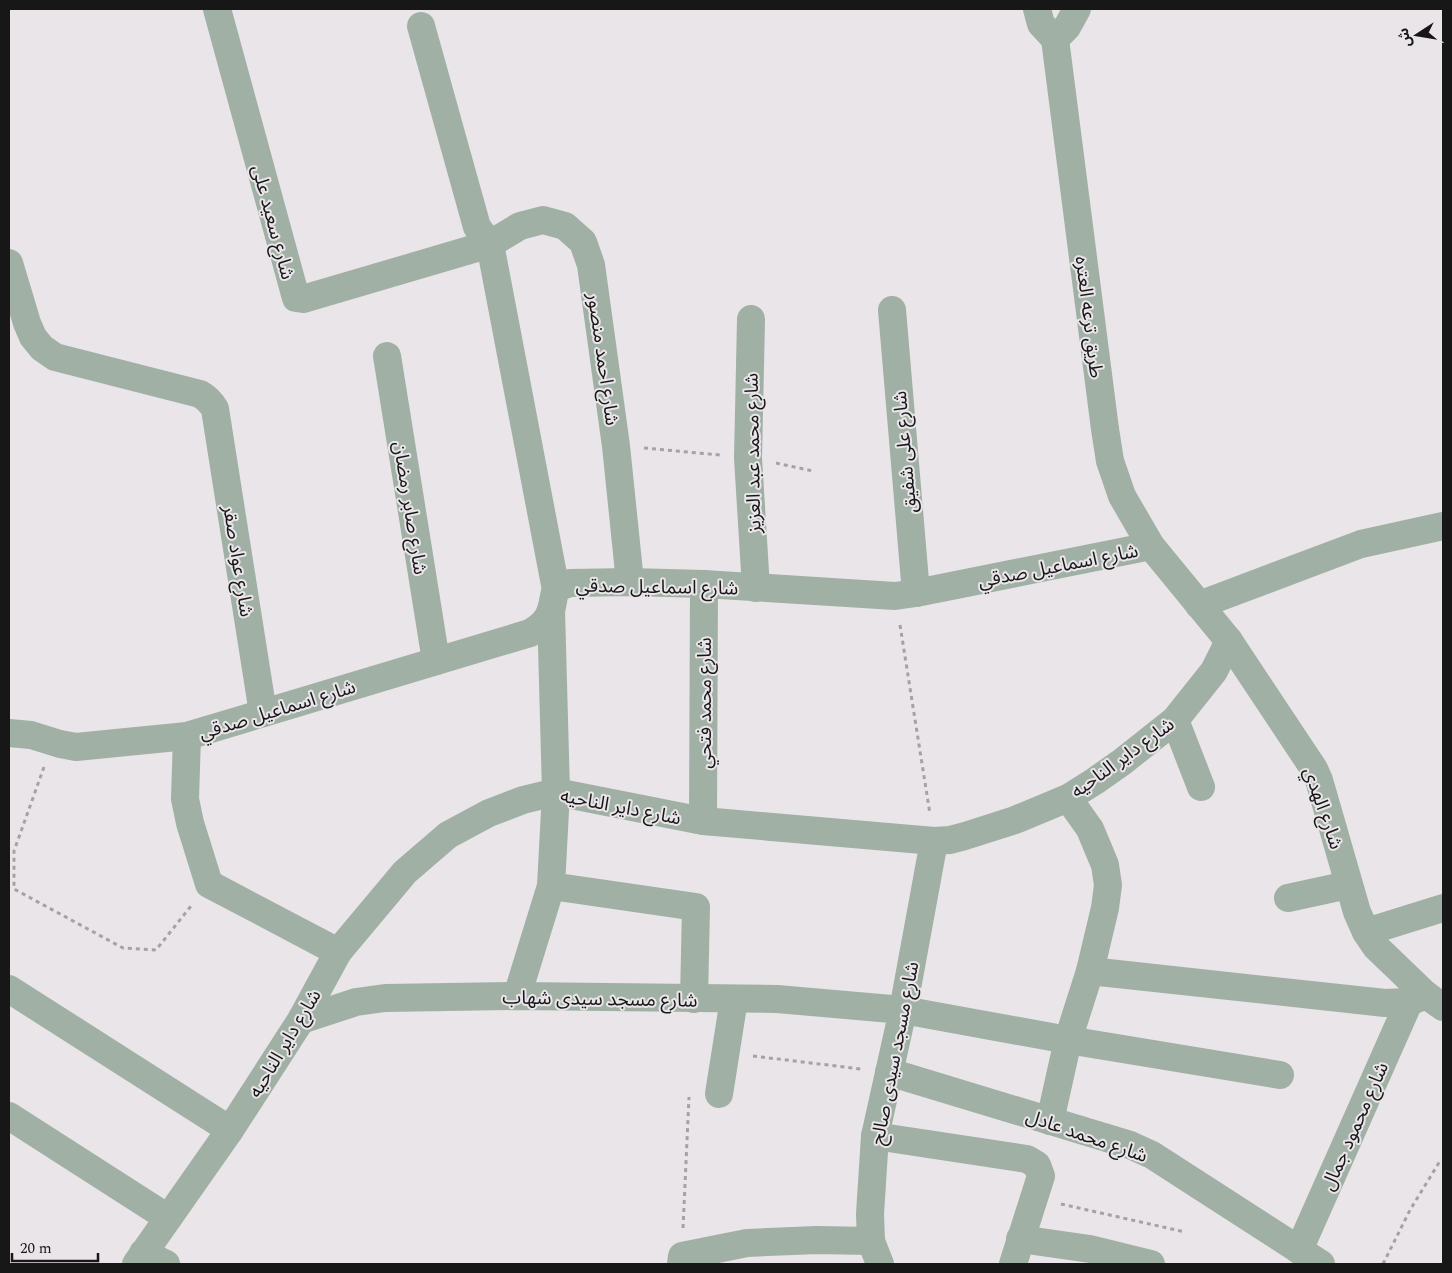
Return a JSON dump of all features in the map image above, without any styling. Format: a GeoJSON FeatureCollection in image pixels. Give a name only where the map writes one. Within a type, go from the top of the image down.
{"type":"FeatureCollection","features":[{"type":"Feature","properties":{"kind":"street","name":"شارع سعيد على"},"geometry":{"type":"LineString","coordinates":[[217,9],[296,298],[303,299],[490,244]]}},
{"type":"Feature","properties":{"kind":"street"},"geometry":{"type":"LineString","coordinates":[[1037,9],[1041,24],[1055,39],[1067,27],[1077,9]]}},
{"type":"Feature","properties":{"kind":"street"},"geometry":{"type":"LineString","coordinates":[[421,26],[477,227],[490,244],[554,600],[556,792],[551,886],[517,996]]}},
{"type":"Feature","properties":{"kind":"street","name":"طريق ترعه العتره"},"geometry":{"type":"LineString","coordinates":[[1055,39],[1103,419],[1110,460],[1122,496],[1151,546],[1199,605]]}},
{"type":"Feature","properties":{"kind":"street","name":"شارع احمد منصور"},"geometry":{"type":"LineString","coordinates":[[490,244],[520,226],[543,220],[565,226],[583,242],[591,264],[616,446],[630,582]]}},
{"type":"Feature","properties":{"kind":"street","name":"شارع عواد صقر"},"geometry":{"type":"LineString","coordinates":[[9,263],[32,337],[42,348],[55,357],[200,394],[209,400],[215,409],[263,713]]}},
{"type":"Feature","properties":{"kind":"street","name":"شارع على شفيق"},"geometry":{"type":"LineString","coordinates":[[892,310],[906,595]]}},
{"type":"Feature","properties":{"kind":"street","name":"شارع محمد عبد العزيز"},"geometry":{"type":"LineString","coordinates":[[751,319],[748,458],[756,588]]}},
{"type":"Feature","properties":{"kind":"street","name":"شارع صابر رمضان"},"geometry":{"type":"LineString","coordinates":[[387,356],[436,661]]}},
{"type":"Feature","properties":{"kind":"street"},"geometry":{"type":"LineString","coordinates":[[1199,605],[1361,544],[1443,526]]}},
{"type":"Feature","properties":{"kind":"street","name":"شارع اسماعيل صدقي"},"geometry":{"type":"LineString","coordinates":[[9,733],[31,735],[76,747],[187,736],[530,633],[540,628],[546,620],[562,586],[570,584],[630,582],[704,584],[906,595],[1151,546]]}},
{"type":"Feature","properties":{"kind":"street","name":"شارع محمد فتحي"},"geometry":{"type":"LineString","coordinates":[[703,821],[704,584]]}},
{"type":"Feature","properties":{"kind":"street","name":"شارع الهدي"},"geometry":{"type":"LineString","coordinates":[[1199,605],[1229,641],[1314,769],[1348,885],[1366,932],[1376,947],[1426,1001]]}},
{"type":"Feature","properties":{"kind":"street","name":"شارع داير الناحيه"},"geometry":{"type":"LineString","coordinates":[[148,1261],[168,1218],[230,1130],[301,1020],[338,952],[405,872],[448,835],[489,814],[523,800],[556,792],[703,821],[934,841],[950,840],[1015,820],[1068,798],[1122,762],[1175,720],[1214,671],[1229,641]]}},
{"type":"Feature","properties":{"kind":"street"},"geometry":{"type":"LineString","coordinates":[[1175,720],[1201,787]]}},
{"type":"Feature","properties":{"kind":"street"},"geometry":{"type":"LineString","coordinates":[[187,736],[185,799],[190,823],[209,884],[338,952]]}},
{"type":"Feature","properties":{"kind":"street"},"geometry":{"type":"LineString","coordinates":[[1050,1122],[1068,1040],[1090,971],[1105,908],[1108,885],[1105,865],[1090,829],[1068,798]]}},
{"type":"Feature","properties":{"kind":"street","name":"شارع مسجد سيدى صالح"},"geometry":{"type":"LineString","coordinates":[[875,1252],[870,1214],[876,1136],[903,1010],[934,841]]}},
{"type":"Feature","properties":{"kind":"street"},"geometry":{"type":"LineString","coordinates":[[1288,898],[1348,885]]}},
{"type":"Feature","properties":{"kind":"street"},"geometry":{"type":"LineString","coordinates":[[551,886],[696,907],[694,999]]}},
{"type":"Feature","properties":{"kind":"street"},"geometry":{"type":"LineString","coordinates":[[1366,932],[1443,908]]}},
{"type":"Feature","properties":{"kind":"street"},"geometry":{"type":"LineString","coordinates":[[1090,971],[1385,1003],[1426,1001]]}},
{"type":"Feature","properties":{"kind":"street"},"geometry":{"type":"LineString","coordinates":[[9,989],[230,1130]]}},
{"type":"Feature","properties":{"kind":"street","name":"شارع مسجد سيدى شهاب"},"geometry":{"type":"LineString","coordinates":[[301,1020],[356,1002],[385,998],[517,996],[777,999],[903,1010],[1068,1040],[1280,1075]]}},
{"type":"Feature","properties":{"kind":"street"},"geometry":{"type":"LineString","coordinates":[[719,1094],[734,999]]}},
{"type":"Feature","properties":{"kind":"street","name":"شارع محمود جمال"},"geometry":{"type":"LineString","coordinates":[[1310,1257],[1426,1001]]}},
{"type":"Feature","properties":{"kind":"street","name":"شارع محمد عادل"},"geometry":{"type":"LineString","coordinates":[[889,1072],[1130,1145],[1152,1155],[1310,1257]]}},
{"type":"Feature","properties":{"kind":"street"},"geometry":{"type":"LineString","coordinates":[[9,1116],[168,1218]]}},
{"type":"Feature","properties":{"kind":"street"},"geometry":{"type":"LineString","coordinates":[[876,1136],[1028,1159],[1036,1166],[1041,1176],[1017,1252],[1090,1250],[1151,1264]]}},
{"type":"Feature","properties":{"kind":"street"},"geometry":{"type":"LineString","coordinates":[[681,1260],[747,1244],[818,1240],[875,1252]]}},
{"type":"Feature","properties":{"kind":"path"},"geometry":{"type":"LineString","coordinates":[[616,446],[748,458],[813,471]]}},
{"type":"Feature","properties":{"kind":"path"},"geometry":{"type":"LineString","coordinates":[[906,595],[934,841]]}},
{"type":"Feature","properties":{"kind":"path"},"geometry":{"type":"LineString","coordinates":[[53,742],[14,851],[14,889],[123,948],[156,950],[209,884]]}},
{"type":"Feature","properties":{"kind":"path"},"geometry":{"type":"LineString","coordinates":[[725,1052],[889,1072]]}},
{"type":"Feature","properties":{"kind":"path"},"geometry":{"type":"LineString","coordinates":[[681,1260],[690,1092]]}},
{"type":"Feature","properties":{"kind":"path"},"geometry":{"type":"LineString","coordinates":[[1383,1264],[1410,1210],[1440,1161]]}},
{"type":"Feature","properties":{"kind":"path"},"geometry":{"type":"LineString","coordinates":[[1034,1198],[1185,1232]]}}]}
